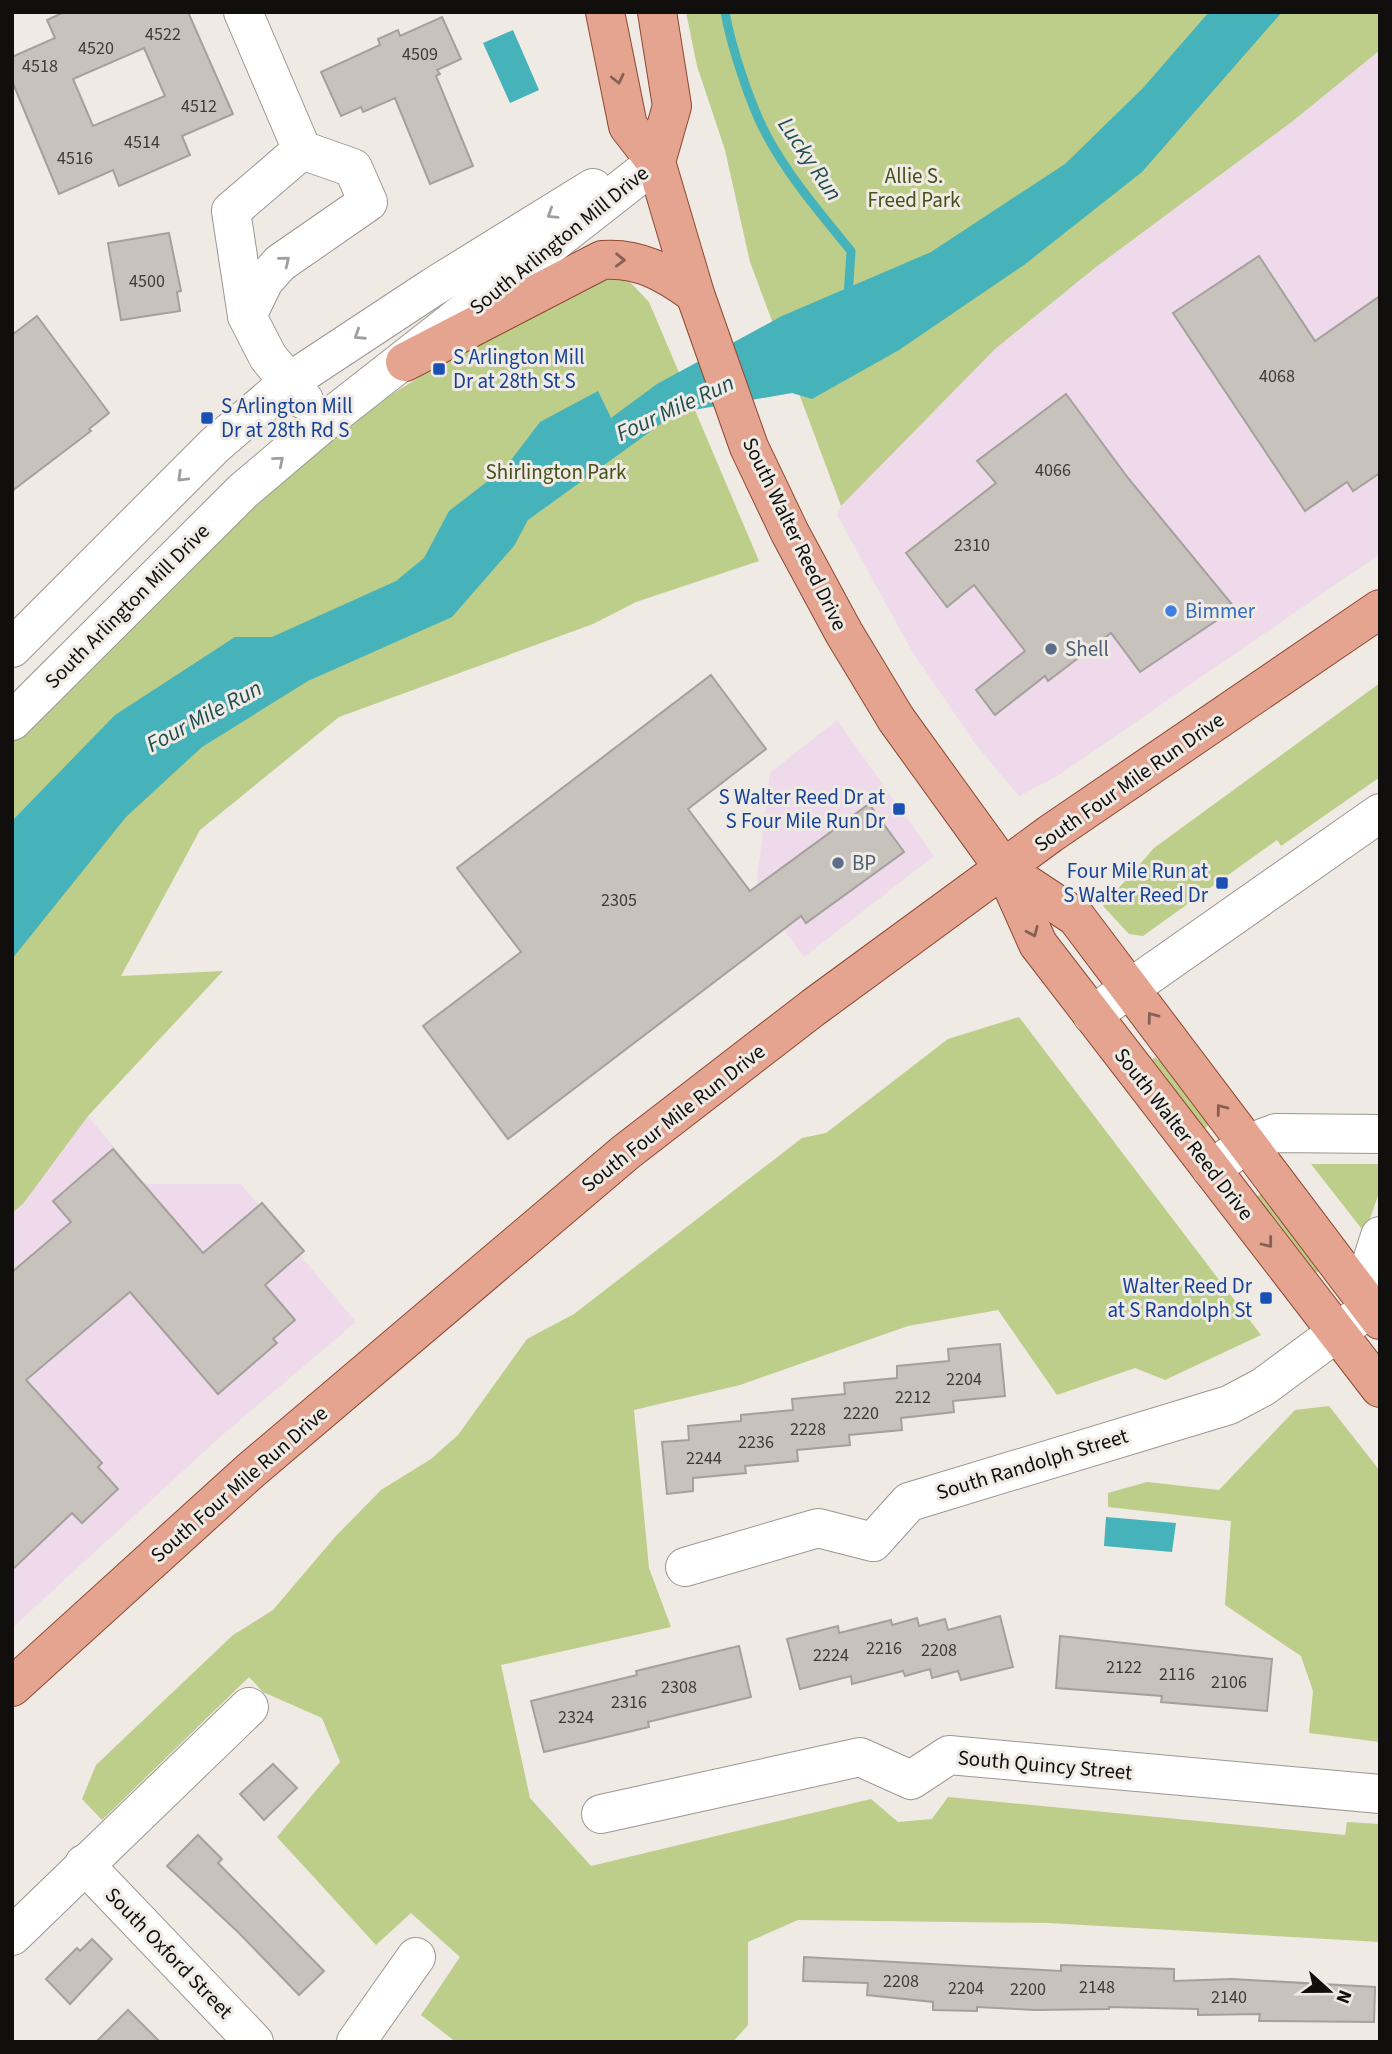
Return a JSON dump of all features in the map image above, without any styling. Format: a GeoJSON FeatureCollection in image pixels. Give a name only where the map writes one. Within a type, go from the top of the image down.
{"type":"FeatureCollection","features":[{"type":"Feature","properties":{"kind":"main road","name":"South Walter Reed Drive"},"geometry":{"type":"LineString","coordinates":[[605,12],[628,126],[656,162],[691,288],[749,447],[790,533],[844,634],[896,719],[1005,870],[1038,944],[1380,1388]]}},
{"type":"Feature","properties":{"kind":"main road"},"geometry":{"type":"LineString","coordinates":[[656,162],[672,106],[657,12]]}},
{"type":"Feature","properties":{"kind":"main road"},"geometry":{"type":"LineString","coordinates":[[405,362],[602,260],[629,259],[642,263],[691,288]]}},
{"type":"Feature","properties":{"kind":"main road","name":"South Four Mile Run Drive"},"geometry":{"type":"LineString","coordinates":[[12,1687],[250,1471],[626,1152],[814,1007],[1005,870],[1061,826],[1380,609]]}},
{"type":"Feature","properties":{"kind":"main road","name":"South Walter Reed Drive"},"geometry":{"type":"LineString","coordinates":[[1005,870],[1076,917],[1375,1314]]}},
{"type":"Feature","properties":{"kind":"street"},"geometry":{"type":"LineString","coordinates":[[243,12],[302,150],[353,169],[368,202],[280,263],[264,282],[247,316]]}},
{"type":"Feature","properties":{"kind":"street"},"geometry":{"type":"LineString","coordinates":[[302,150],[232,211],[247,316],[268,357],[323,423]]}},
{"type":"Feature","properties":{"kind":"street","name":"South Arlington Mill Drive"},"geometry":{"type":"LineString","coordinates":[[12,720],[243,491],[323,423],[405,362],[656,162]]}},
{"type":"Feature","properties":{"kind":"street","name":"South Arlington Mill Drive"},"geometry":{"type":"LineString","coordinates":[[12,648],[215,445],[289,382],[433,287],[600,184],[656,162]]}},
{"type":"Feature","properties":{"kind":"street"},"geometry":{"type":"LineString","coordinates":[[1092,1014],[1380,813]]}},
{"type":"Feature","properties":{"kind":"street"},"geometry":{"type":"LineString","coordinates":[[1211,1169],[1247,1144],[1276,1133],[1380,1134]]}},
{"type":"Feature","properties":{"kind":"street"},"geometry":{"type":"LineString","coordinates":[[1375,1314],[1371,1264],[1380,1236]]}},
{"type":"Feature","properties":{"kind":"street","name":"South Randolph Street"},"geometry":{"type":"LineString","coordinates":[[685,1567],[818,1528],[873,1542],[909,1502],[1229,1405],[1263,1387],[1337,1333],[1375,1314]]}},
{"type":"Feature","properties":{"kind":"street"},"geometry":{"type":"LineString","coordinates":[[12,1936],[249,1707]]}},
{"type":"Feature","properties":{"kind":"street","name":"South Quincy Street"},"geometry":{"type":"LineString","coordinates":[[601,1814],[860,1757],[911,1780],[949,1755],[1380,1794]]}},
{"type":"Feature","properties":{"kind":"street","name":"South Oxford Street"},"geometry":{"type":"LineString","coordinates":[[84,1864],[254,2042]]}},
{"type":"Feature","properties":{"kind":"street"},"geometry":{"type":"LineString","coordinates":[[356,2042],[416,1957]]}},
{"type":"Feature","properties":{"kind":"shaded area"},"geometry":{"type":"Polygon","coordinates":[[[1380,50],[1380,554],[1059,775],[1019,796],[976,745],[912,651],[837,515],[841,506],[995,349],[1096,267],[1293,121],[1380,50]]]}},
{"type":"Feature","properties":{"kind":"shaded area"},"geometry":{"type":"Polygon","coordinates":[[[837,720],[934,856],[804,957],[764,903],[757,880],[770,773],[837,720]]]}},
{"type":"Feature","properties":{"kind":"shaded area"},"geometry":{"type":"Polygon","coordinates":[[[88,1116],[145,1184],[241,1184],[356,1322],[220,1437],[12,1628],[12,1213],[23,1204],[88,1116]]]}},
{"type":"Feature","properties":{"kind":"green space","name":"Allie S. Freed Park"},"geometry":{"type":"Polygon","coordinates":[[[686,12],[1380,12],[1380,50],[1293,121],[1096,267],[995,349],[841,506],[750,262],[725,150],[697,66],[686,12]]]}},
{"type":"Feature","properties":{"kind":"green space","name":"Shirlington Park"},"geometry":{"type":"Polygon","coordinates":[[[602,272],[630,282],[649,302],[759,561],[636,602],[593,624],[339,717],[200,830],[121,976],[223,971],[88,1116],[23,1204],[12,1213],[12,735],[249,498],[349,421],[571,283],[602,272]]]}},
{"type":"Feature","properties":{"kind":"green space"},"geometry":{"type":"Polygon","coordinates":[[[1380,683],[1380,777],[1281,846],[1277,840],[1143,936],[1129,934],[1103,906],[1154,848],[1380,683]]]}},
{"type":"Feature","properties":{"kind":"green space"},"geometry":{"type":"Polygon","coordinates":[[[1019,1017],[1261,1335],[1165,1380],[1135,1368],[1057,1395],[998,1310],[908,1326],[740,1385],[634,1410],[649,1568],[671,1627],[501,1665],[530,1798],[591,1866],[871,1799],[898,1822],[932,1819],[948,1797],[1345,1835],[1347,1822],[1380,1824],[1380,1942],[1049,1923],[798,1920],[748,1942],[748,2025],[733,2042],[456,2042],[421,2015],[460,1957],[411,1913],[376,1945],[277,1837],[340,1762],[322,1718],[263,1692],[249,1677],[102,1820],[82,1799],[96,1765],[233,1635],[273,1610],[335,1537],[381,1490],[431,1459],[458,1435],[527,1339],[574,1314],[802,1138],[826,1133],[948,1039],[1019,1017]]]}},
{"type":"Feature","properties":{"kind":"green space"},"geometry":{"type":"Polygon","coordinates":[[[1155,1057],[1172,1072],[1212,1122],[1201,1132],[1147,1064],[1155,1057]]]}},
{"type":"Feature","properties":{"kind":"green space"},"geometry":{"type":"Polygon","coordinates":[[[1311,1164],[1380,1164],[1380,1190],[1366,1230],[1361,1228],[1311,1164]]]}},
{"type":"Feature","properties":{"kind":"green space"},"geometry":{"type":"Polygon","coordinates":[[[1264,1192],[1322,1269],[1310,1276],[1252,1200],[1264,1192]]]}},
{"type":"Feature","properties":{"kind":"green space"},"geometry":{"type":"Polygon","coordinates":[[[1329,1406],[1380,1471],[1380,1742],[1309,1733],[1313,1691],[1301,1656],[1225,1605],[1231,1521],[1108,1507],[1108,1493],[1147,1482],[1219,1490],[1295,1410],[1329,1406]]]}},
{"type":"Feature","properties":{"kind":"water","name":"Four Mile Run"},"geometry":{"type":"Polygon","coordinates":[[[1209,12],[1282,12],[1142,172],[1024,265],[899,350],[812,399],[792,393],[676,413],[528,520],[514,546],[452,617],[308,681],[202,747],[126,817],[12,959],[12,821],[115,715],[235,637],[272,637],[396,581],[424,558],[449,511],[505,468],[540,422],[598,391],[611,418],[657,384],[782,316],[931,252],[1065,164],[1143,88],[1209,12]]]}},
{"type":"Feature","properties":{"kind":"water"},"geometry":{"type":"Polygon","coordinates":[[[513,30],[539,90],[510,103],[483,43],[513,30]]]}},
{"type":"Feature","properties":{"kind":"water"},"geometry":{"type":"Polygon","coordinates":[[[1106,1517],[1176,1523],[1172,1552],[1104,1546],[1106,1517]]]}},
{"type":"Feature","properties":{"kind":"building"},"geometry":{"type":"Polygon","coordinates":[[[64,12],[188,12],[233,114],[182,136],[190,155],[119,186],[113,170],[59,194],[12,81],[12,57],[55,38],[47,20],[64,12]],[[144,48],[73,79],[93,126],[165,96],[144,48]]]}},
{"type":"Feature","properties":{"kind":"building"},"geometry":{"type":"Polygon","coordinates":[[[442,17],[461,59],[437,70],[440,74],[436,76],[473,166],[430,184],[395,98],[363,112],[361,107],[341,116],[321,72],[380,45],[378,39],[398,30],[400,36],[442,17]]]}},
{"type":"Feature","properties":{"kind":"building"},"geometry":{"type":"Polygon","coordinates":[[[169,233],[181,291],[177,292],[180,311],[121,320],[108,243],[169,233]]]}},
{"type":"Feature","properties":{"kind":"building"},"geometry":{"type":"Polygon","coordinates":[[[1259,256],[1315,341],[1380,296],[1380,473],[1353,491],[1347,482],[1305,511],[1173,313],[1259,256]]]}},
{"type":"Feature","properties":{"kind":"building"},"geometry":{"type":"Polygon","coordinates":[[[37,316],[109,413],[89,429],[91,431],[12,491],[12,335],[37,316]]]}},
{"type":"Feature","properties":{"kind":"building"},"geometry":{"type":"Polygon","coordinates":[[[1066,394],[1128,478],[1235,608],[1140,672],[1111,633],[1048,681],[1045,676],[995,715],[976,690],[1025,651],[974,585],[947,607],[906,553],[996,483],[977,461],[1066,394]]]}},
{"type":"Feature","properties":{"kind":"building"},"geometry":{"type":"Polygon","coordinates":[[[711,675],[766,749],[688,809],[750,891],[869,804],[904,852],[806,923],[801,916],[508,1139],[423,1026],[521,952],[457,868],[711,675]]]}},
{"type":"Feature","properties":{"kind":"building"},"geometry":{"type":"Polygon","coordinates":[[[113,1149],[203,1253],[262,1203],[304,1251],[265,1285],[295,1320],[273,1339],[277,1343],[218,1394],[130,1292],[26,1380],[102,1463],[98,1467],[118,1489],[82,1523],[72,1513],[12,1570],[12,1272],[71,1222],[53,1201],[113,1149]]]}},
{"type":"Feature","properties":{"kind":"building"},"geometry":{"type":"Polygon","coordinates":[[[1000,1344],[1005,1396],[953,1401],[954,1412],[901,1418],[902,1430],[849,1435],[850,1445],[797,1450],[798,1461],[745,1466],[746,1473],[693,1478],[693,1491],[667,1494],[662,1442],[689,1440],[688,1426],[741,1421],[741,1415],[793,1410],[792,1399],[845,1394],[844,1383],[897,1378],[897,1366],[949,1361],[948,1349],[1000,1344]]]}},
{"type":"Feature","properties":{"kind":"building"},"geometry":{"type":"Polygon","coordinates":[[[1000,1616],[1013,1667],[961,1680],[958,1671],[932,1678],[930,1669],[905,1676],[903,1671],[852,1684],[851,1676],[800,1689],[787,1639],[838,1626],[839,1633],[891,1620],[892,1625],[917,1618],[919,1626],[945,1619],[948,1630],[1000,1616]]]}},
{"type":"Feature","properties":{"kind":"building"},"geometry":{"type":"Polygon","coordinates":[[[1060,1636],[1272,1659],[1267,1711],[1161,1702],[1162,1696],[1056,1688],[1060,1636]]]}},
{"type":"Feature","properties":{"kind":"building"},"geometry":{"type":"Polygon","coordinates":[[[739,1646],[751,1697],[648,1722],[649,1727],[544,1752],[531,1701],[637,1675],[636,1671],[739,1646]]]}},
{"type":"Feature","properties":{"kind":"building"},"geometry":{"type":"Polygon","coordinates":[[[273,1764],[297,1788],[264,1820],[240,1794],[273,1764]]]}},
{"type":"Feature","properties":{"kind":"building"},"geometry":{"type":"Polygon","coordinates":[[[198,1835],[222,1859],[218,1863],[324,1971],[299,1995],[238,1932],[167,1866],[198,1835]]]}},
{"type":"Feature","properties":{"kind":"building"},"geometry":{"type":"Polygon","coordinates":[[[92,1939],[112,1959],[70,2004],[46,1979],[77,1948],[80,1951],[92,1939]]]}},
{"type":"Feature","properties":{"kind":"building"},"geometry":{"type":"Polygon","coordinates":[[[804,1957],[1061,1971],[1061,1965],[1174,1969],[1174,1981],[1232,1979],[1375,1987],[1374,2022],[1259,2021],[1260,2014],[1198,2015],[1198,2009],[1109,2007],[1035,2010],[977,2007],[977,2011],[933,2010],[933,2002],[867,1995],[868,1983],[803,1981],[804,1957]]]}},
{"type":"Feature","properties":{"kind":"building"},"geometry":{"type":"Polygon","coordinates":[[[128,2010],[160,2042],[96,2042],[128,2010]]]}},
{"type":"Feature","properties":{"kind":"waterway","name":"Lucky Run"},"geometry":{"type":"LineString","coordinates":[[725,12],[742,74],[766,134],[795,180],[851,251],[848,297]]}},
{"type":"Feature","properties":{"kind":"place","name":"S Arlington Mill Dr at 28th St S"},"geometry":{"type":"Point","coordinates":[439,369]}},
{"type":"Feature","properties":{"kind":"place","name":"S Arlington Mill Dr at 28th Rd S"},"geometry":{"type":"Point","coordinates":[207,418]}},
{"type":"Feature","properties":{"kind":"place","name":"Bimmer"},"geometry":{"type":"Point","coordinates":[1171,611]}},
{"type":"Feature","properties":{"kind":"place","name":"Shell"},"geometry":{"type":"Point","coordinates":[1051,649]}},
{"type":"Feature","properties":{"kind":"place","name":"S Walter Reed Dr at S Four Mile Run Dr"},"geometry":{"type":"Point","coordinates":[899,809]}},
{"type":"Feature","properties":{"kind":"place","name":"BP"},"geometry":{"type":"Point","coordinates":[838,863]}},
{"type":"Feature","properties":{"kind":"place","name":"Four Mile Run at S Walter Reed Dr"},"geometry":{"type":"Point","coordinates":[1222,883]}},
{"type":"Feature","properties":{"kind":"place","name":"Walter Reed Dr at S Randolph St"},"geometry":{"type":"Point","coordinates":[1266,1298]}}]}
